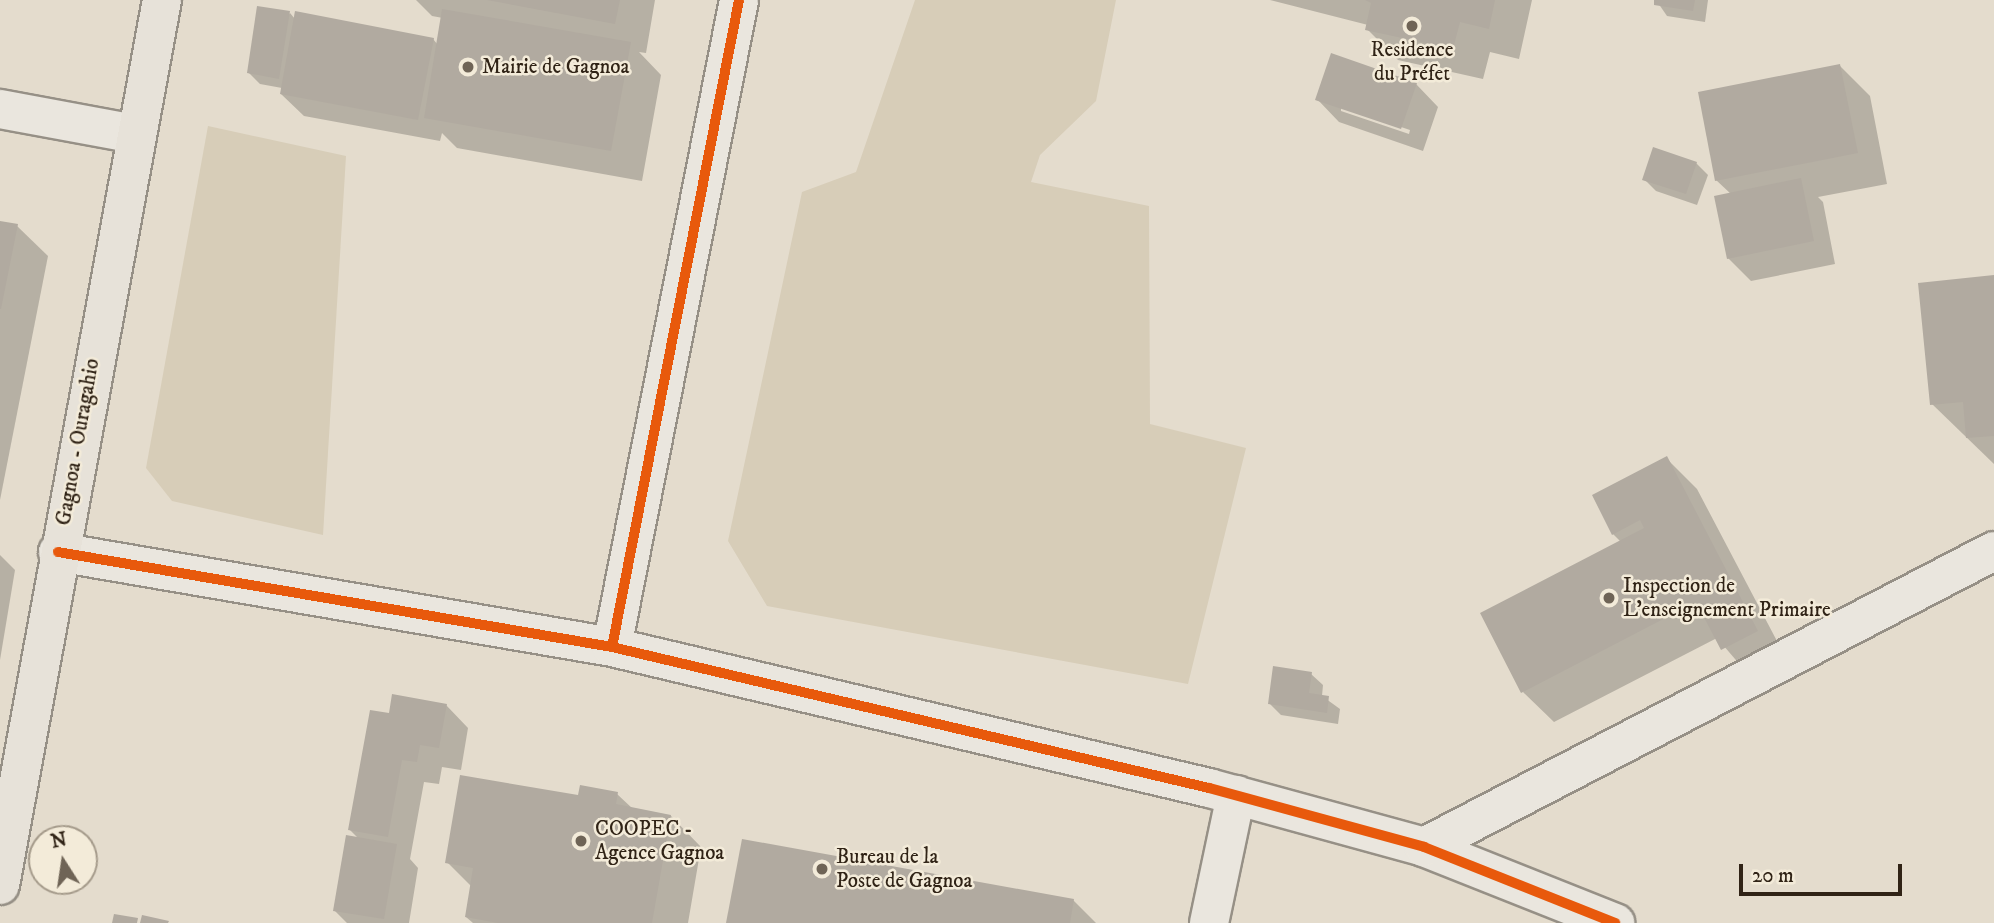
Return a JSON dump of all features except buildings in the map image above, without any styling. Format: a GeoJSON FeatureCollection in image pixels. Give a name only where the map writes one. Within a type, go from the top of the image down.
{"type":"FeatureCollection","features":[{"type":"Feature","properties":{"kind":"main road","name":"Gagnoa - Ouragahio"},"geometry":{"type":"LineString","coordinates":[[0,885],[58,552],[162,0]]}},
{"type":"Feature","properties":{"kind":"street"},"geometry":{"type":"LineString","coordinates":[[612,647],[739,0]]}},
{"type":"Feature","properties":{"kind":"street"},"geometry":{"type":"LineString","coordinates":[[0,109],[135,134]]}},
{"type":"Feature","properties":{"kind":"street"},"geometry":{"type":"LineString","coordinates":[[1424,847],[1994,551]]}},
{"type":"Feature","properties":{"kind":"street"},"geometry":{"type":"LineString","coordinates":[[58,552],[612,647],[1236,795],[1424,847],[1615,923]]}},
{"type":"Feature","properties":{"kind":"street"},"geometry":{"type":"LineString","coordinates":[[1209,923],[1236,795]]}},
{"type":"Feature","properties":{"kind":"shaded area"},"geometry":{"type":"Polygon","coordinates":[[[915,0],[1116,0],[1096,101],[1040,155],[1031,182],[1149,206],[1150,424],[1246,448],[1188,684],[767,606],[728,541],[802,192],[856,172],[915,0]]]}},
{"type":"Feature","properties":{"kind":"shaded area"},"geometry":{"type":"Polygon","coordinates":[[[208,126],[346,156],[323,535],[172,501],[146,468],[208,126]]]}},
{"type":"Feature","properties":{"kind":"cycle path"},"geometry":{"type":"LineString","coordinates":[[612,647],[739,0]]}},
{"type":"Feature","properties":{"kind":"cycle path"},"geometry":{"type":"LineString","coordinates":[[58,552],[612,647],[1209,788],[1424,847],[1615,923]]}},
{"type":"Feature","properties":{"kind":"place","name":"Residence du Préfet"},"geometry":{"type":"Point","coordinates":[1412,26]}},
{"type":"Feature","properties":{"kind":"place","name":"Mairie de Gagnoa"},"geometry":{"type":"Point","coordinates":[468,67]}},
{"type":"Feature","properties":{"kind":"place","name":"Inspection de L'enseignement Primaire"},"geometry":{"type":"Point","coordinates":[1609,598]}},
{"type":"Feature","properties":{"kind":"place","name":"COOPEC - Agence Gagnoa"},"geometry":{"type":"Point","coordinates":[581,841]}},
{"type":"Feature","properties":{"kind":"place","name":"Bureau de la Poste de Gagnoa"},"geometry":{"type":"Point","coordinates":[822,869]}}]}
